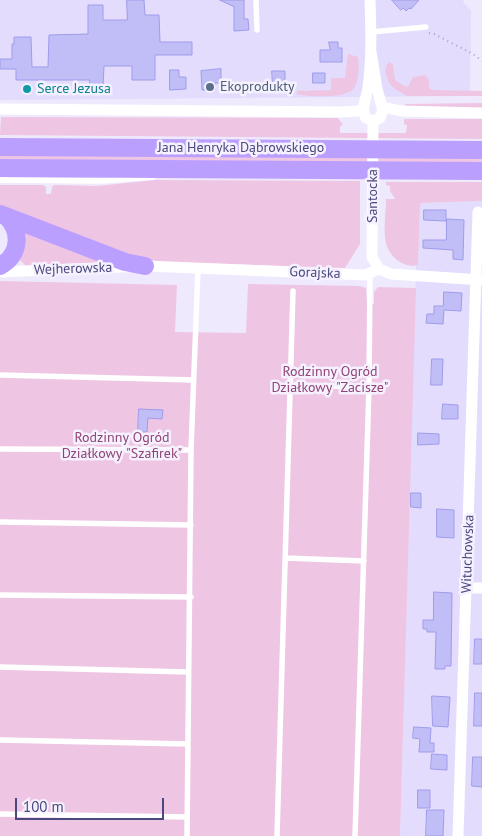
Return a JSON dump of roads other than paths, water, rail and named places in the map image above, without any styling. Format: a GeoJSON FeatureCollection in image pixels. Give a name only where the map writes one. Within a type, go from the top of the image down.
{"type":"FeatureCollection","features":[{"type":"Feature","properties":{"kind":"main road","name":"Jana Henryka Dąbrowskiego"},"geometry":{"type":"LineString","coordinates":[[0,147],[482,150]]}},
{"type":"Feature","properties":{"kind":"main road","name":"Jana Henryka Dąbrowskiego"},"geometry":{"type":"LineString","coordinates":[[0,168],[482,171]]}},
{"type":"Feature","properties":{"kind":"main road"},"geometry":{"type":"LineString","coordinates":[[0,266],[13,254],[17,240],[14,226],[3,215]]}},
{"type":"Feature","properties":{"kind":"main road"},"geometry":{"type":"LineString","coordinates":[[3,215],[125,262],[145,266]]}},
{"type":"Feature","properties":{"kind":"street"},"geometry":{"type":"LineString","coordinates":[[370,0],[371,52],[368,89],[364,107],[366,118],[373,126],[382,116],[382,106],[371,52]]}},
{"type":"Feature","properties":{"kind":"street"},"geometry":{"type":"LineString","coordinates":[[0,109],[343,112],[357,111],[373,100],[382,106],[401,111],[482,113]]}},
{"type":"Feature","properties":{"kind":"street","name":"Santocka"},"geometry":{"type":"LineString","coordinates":[[373,126],[372,258],[374,271]]}},
{"type":"Feature","properties":{"kind":"street","name":"Wituchowska"},"geometry":{"type":"LineString","coordinates":[[458,836],[480,280],[478,212]]}},
{"type":"Feature","properties":{"kind":"street","name":"Gorajska"},"geometry":{"type":"LineString","coordinates":[[145,266],[198,269],[374,271],[400,276],[480,280]]}},
{"type":"Feature","properties":{"kind":"street","name":"Wejherowska"},"geometry":{"type":"LineString","coordinates":[[0,272],[145,266]]}},
{"type":"Feature","properties":{"kind":"street"},"geometry":{"type":"LineString","coordinates":[[467,588],[482,588]]}},
{"type":"Feature","properties":{"kind":"lane"},"geometry":{"type":"LineString","coordinates":[[256,0],[258,30]]}},
{"type":"Feature","properties":{"kind":"lane"},"geometry":{"type":"LineString","coordinates":[[371,32],[426,30]]}},
{"type":"Feature","properties":{"kind":"lane"},"geometry":{"type":"LineString","coordinates":[[168,176],[203,169]]}},
{"type":"Feature","properties":{"kind":"lane"},"geometry":{"type":"LineString","coordinates":[[0,180],[92,181],[159,177]]}},
{"type":"Feature","properties":{"kind":"lane"},"geometry":{"type":"LineString","coordinates":[[186,836],[191,450],[198,269]]}},
{"type":"Feature","properties":{"kind":"lane"},"geometry":{"type":"LineString","coordinates":[[355,836],[374,271]]}},
{"type":"Feature","properties":{"kind":"lane"},"geometry":{"type":"LineString","coordinates":[[277,836],[293,291]]}},
{"type":"Feature","properties":{"kind":"lane"},"geometry":{"type":"LineString","coordinates":[[0,375],[193,380]]}},
{"type":"Feature","properties":{"kind":"lane"},"geometry":{"type":"LineString","coordinates":[[291,385],[369,387]]}},
{"type":"Feature","properties":{"kind":"lane"},"geometry":{"type":"LineString","coordinates":[[0,449],[191,450]]}},
{"type":"Feature","properties":{"kind":"lane"},"geometry":{"type":"LineString","coordinates":[[0,522],[191,525]]}},
{"type":"Feature","properties":{"kind":"lane"},"geometry":{"type":"LineString","coordinates":[[285,558],[364,561]]}},
{"type":"Feature","properties":{"kind":"lane"},"geometry":{"type":"LineString","coordinates":[[0,595],[190,597]]}},
{"type":"Feature","properties":{"kind":"lane"},"geometry":{"type":"LineString","coordinates":[[0,667],[188,672]]}},
{"type":"Feature","properties":{"kind":"lane"},"geometry":{"type":"LineString","coordinates":[[0,740],[188,744]]}},
{"type":"Feature","properties":{"kind":"lane"},"geometry":{"type":"LineString","coordinates":[[0,814],[187,816]]}},
{"type":"Feature","properties":{"kind":"place","name":"Ekoprodukty"},"geometry":{"type":"Point","coordinates":[210,87]}},
{"type":"Feature","properties":{"kind":"place","name":"Serce Jezusa"},"geometry":{"type":"Point","coordinates":[27,89]}},
{"type":"Feature","properties":{"kind":"park label","name":"Rodzinny Ogród Działkowy \"Zacisze\""},"geometry":{"type":"Point","coordinates":[330,380]}},
{"type":"Feature","properties":{"kind":"park label","name":"Rodzinny Ogród Działkowy \"Szafirek\""},"geometry":{"type":"Point","coordinates":[122,446]}}]}
